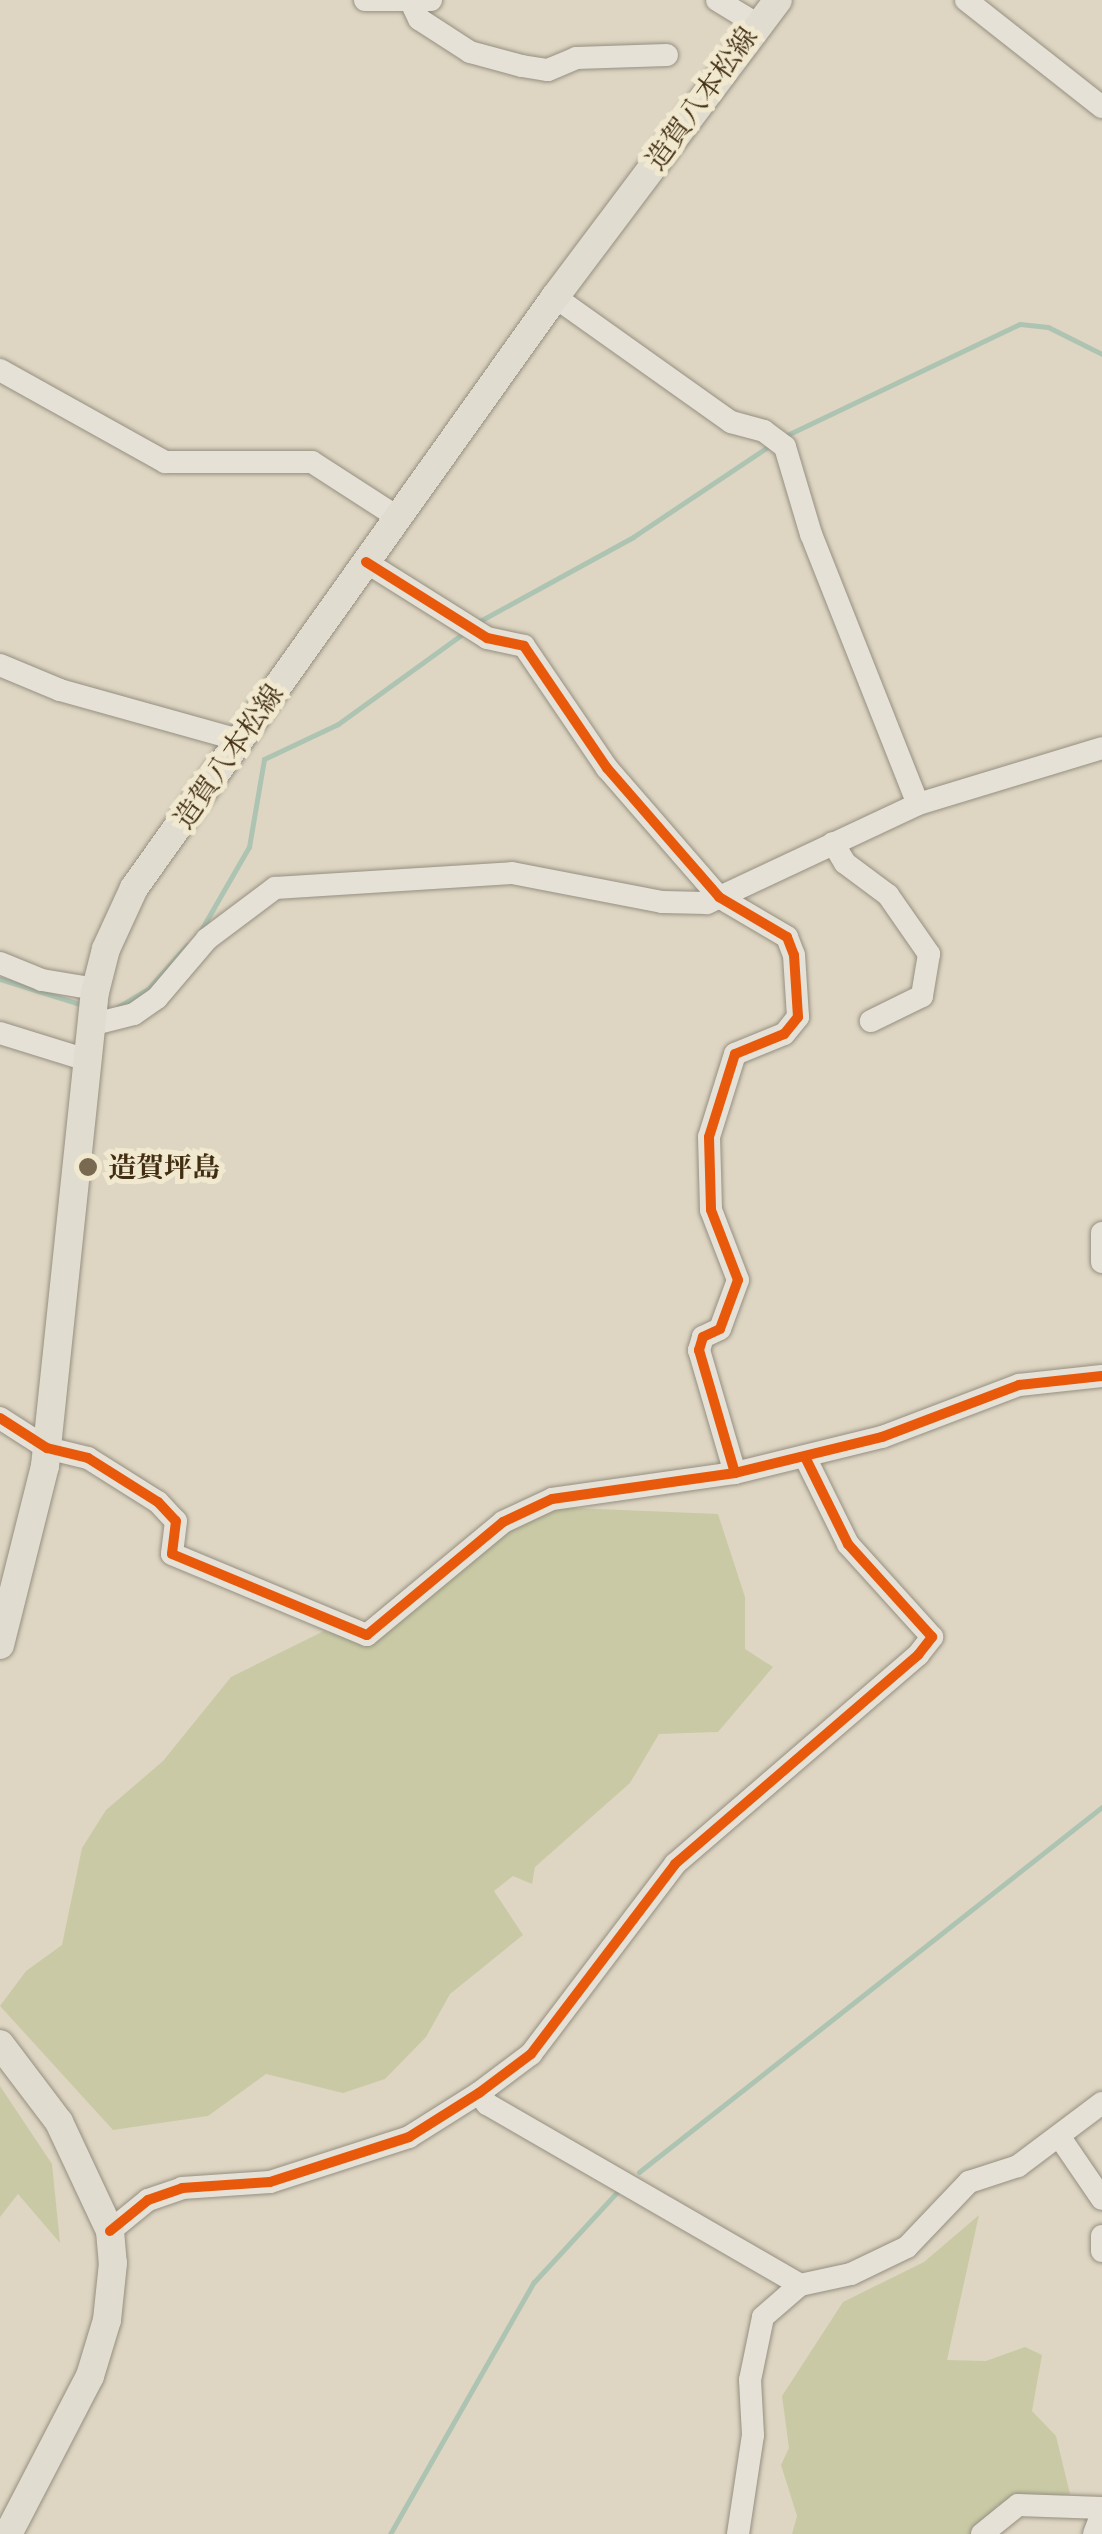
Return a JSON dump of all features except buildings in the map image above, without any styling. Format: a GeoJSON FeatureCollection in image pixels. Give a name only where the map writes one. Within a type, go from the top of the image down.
{"type":"FeatureCollection","features":[{"type":"Feature","properties":{"kind":"main road","name":"造賀八本松線"},"geometry":{"type":"LineString","coordinates":[[0,1645],[30,1540],[47,1448],[93,1007],[134,888],[555,297],[755,23],[778,0]]}},
{"type":"Feature","properties":{"kind":"main road"},"geometry":{"type":"LineString","coordinates":[[0,2044],[59,2122],[110,2231],[113,2263],[101,2346],[68,2428],[15,2532]]}},
{"type":"Feature","properties":{"kind":"street"},"geometry":{"type":"LineString","coordinates":[[364,0],[421,2],[419,19],[470,52],[522,66],[548,70],[576,58],[666,54]]}},
{"type":"Feature","properties":{"kind":"street"},"geometry":{"type":"LineString","coordinates":[[717,0],[755,23]]}},
{"type":"Feature","properties":{"kind":"street"},"geometry":{"type":"LineString","coordinates":[[966,0],[1102,106]]}},
{"type":"Feature","properties":{"kind":"street"},"geometry":{"type":"LineString","coordinates":[[555,297],[731,422],[764,431],[784,448],[811,534],[918,804]]}},
{"type":"Feature","properties":{"kind":"street"},"geometry":{"type":"LineString","coordinates":[[0,370],[165,462],[312,462],[397,517]]}},
{"type":"Feature","properties":{"kind":"street"},"geometry":{"type":"LineString","coordinates":[[366,562],[488,638],[524,646],[607,768],[718,896],[786,937],[794,955],[798,1017],[784,1034],[735,1054],[708,1138],[711,1210],[738,1280],[720,1329],[703,1338],[698,1350],[735,1473]]}},
{"type":"Feature","properties":{"kind":"street"},"geometry":{"type":"LineString","coordinates":[[0,666],[60,690],[239,740]]}},
{"type":"Feature","properties":{"kind":"street"},"geometry":{"type":"LineString","coordinates":[[0,964],[42,980],[93,1007],[134,1014],[157,998],[206,938],[275,888],[512,872],[662,902],[708,903],[918,804],[1102,748]]}},
{"type":"Feature","properties":{"kind":"street"},"geometry":{"type":"LineString","coordinates":[[833,843],[845,863],[888,895],[929,954],[922,996],[871,1022]]}},
{"type":"Feature","properties":{"kind":"street"},"geometry":{"type":"LineString","coordinates":[[0,1034],[87,1060]]}},
{"type":"Feature","properties":{"kind":"street"},"geometry":{"type":"LineString","coordinates":[[1102,1233],[1102,1262]]}},
{"type":"Feature","properties":{"kind":"street"},"geometry":{"type":"LineString","coordinates":[[0,1418],[47,1448],[88,1458],[158,1502],[176,1521],[172,1554],[366,1635],[503,1522],[552,1499],[735,1473],[805,1458],[1019,1386],[1102,1376]]}},
{"type":"Feature","properties":{"kind":"street"},"geometry":{"type":"LineString","coordinates":[[110,2231],[148,2200],[182,2188],[270,2182],[409,2137],[479,2093],[531,2054],[675,1864],[829,1736],[932,1637],[848,1544],[805,1458]]}},
{"type":"Feature","properties":{"kind":"street"},"geometry":{"type":"LineString","coordinates":[[479,2093],[487,2104],[800,2286]]}},
{"type":"Feature","properties":{"kind":"street"},"geometry":{"type":"LineString","coordinates":[[738,2534],[753,2436],[750,2380],[763,2317],[800,2286],[852,2274],[907,2247],[969,2182],[1018,2166],[1102,2103]]}},
{"type":"Feature","properties":{"kind":"street"},"geometry":{"type":"LineString","coordinates":[[1059,2136],[1102,2199]]}},
{"type":"Feature","properties":{"kind":"street"},"geometry":{"type":"LineString","coordinates":[[1102,2236],[1102,2251]]}},
{"type":"Feature","properties":{"kind":"street"},"geometry":{"type":"LineString","coordinates":[[982,2534],[1018,2505],[1102,2511],[1094,2534]]}},
{"type":"Feature","properties":{"kind":"green space"},"geometry":{"type":"Polygon","coordinates":[[[550,1507],[718,1514],[745,1597],[745,1649],[773,1667],[718,1732],[659,1734],[630,1783],[535,1867],[532,1884],[513,1876],[494,1891],[523,1935],[450,1994],[426,2037],[385,2079],[343,2093],[266,2074],[208,2116],[113,2130],[0,2006],[26,1971],[62,1945],[82,1848],[106,1810],[163,1761],[231,1677],[324,1631],[369,1643],[506,1528],[550,1507]]]}},
{"type":"Feature","properties":{"kind":"green space"},"geometry":{"type":"Polygon","coordinates":[[[0,2086],[52,2164],[60,2243],[18,2194],[0,2217],[0,2086]]]}},
{"type":"Feature","properties":{"kind":"green space"},"geometry":{"type":"Polygon","coordinates":[[[979,2215],[947,2360],[986,2361],[1025,2347],[1042,2355],[1032,2411],[1056,2436],[1070,2494],[998,2505],[972,2534],[792,2534],[797,2516],[781,2465],[789,2448],[782,2396],[843,2302],[924,2262],[979,2215]]]}},
{"type":"Feature","properties":{"kind":"waterway"},"geometry":{"type":"LineString","coordinates":[[785,436],[1020,324],[1048,327],[1102,354]]}},
{"type":"Feature","properties":{"kind":"waterway"},"geometry":{"type":"LineString","coordinates":[[478,622],[633,537],[772,444]]}},
{"type":"Feature","properties":{"kind":"waterway"},"geometry":{"type":"LineString","coordinates":[[201,930],[249,847],[264,759],[338,724],[465,632]]}},
{"type":"Feature","properties":{"kind":"waterway"},"geometry":{"type":"LineString","coordinates":[[118,1007],[148,989],[187,945]]}},
{"type":"Feature","properties":{"kind":"waterway"},"geometry":{"type":"LineString","coordinates":[[0,979],[83,1005]]}},
{"type":"Feature","properties":{"kind":"waterway"},"geometry":{"type":"LineString","coordinates":[[639,2172],[1102,1807]]}},
{"type":"Feature","properties":{"kind":"waterway"},"geometry":{"type":"LineString","coordinates":[[390,2534],[534,2282],[619,2190]]}},
{"type":"Feature","properties":{"kind":"cycle path"},"geometry":{"type":"LineString","coordinates":[[366,562],[487,638],[524,646],[607,768],[719,897],[787,937],[794,955],[798,1017],[784,1034],[735,1054],[709,1137],[711,1210],[738,1280],[720,1329],[703,1337],[699,1350],[735,1473]]}},
{"type":"Feature","properties":{"kind":"cycle path"},"geometry":{"type":"LineString","coordinates":[[0,1418],[47,1448],[88,1458],[158,1502],[176,1521],[172,1554],[367,1635],[503,1522],[552,1499],[735,1473],[882,1437],[1019,1385],[1102,1376]]}},
{"type":"Feature","properties":{"kind":"cycle path"},"geometry":{"type":"LineString","coordinates":[[110,2231],[148,2200],[182,2188],[270,2182],[409,2137],[479,2093],[531,2054],[675,1864],[918,1655],[932,1637],[848,1544],[805,1457]]}},
{"type":"Feature","properties":{"kind":"place","name":"造賀坪島"},"geometry":{"type":"Point","coordinates":[88,1167]}}]}
